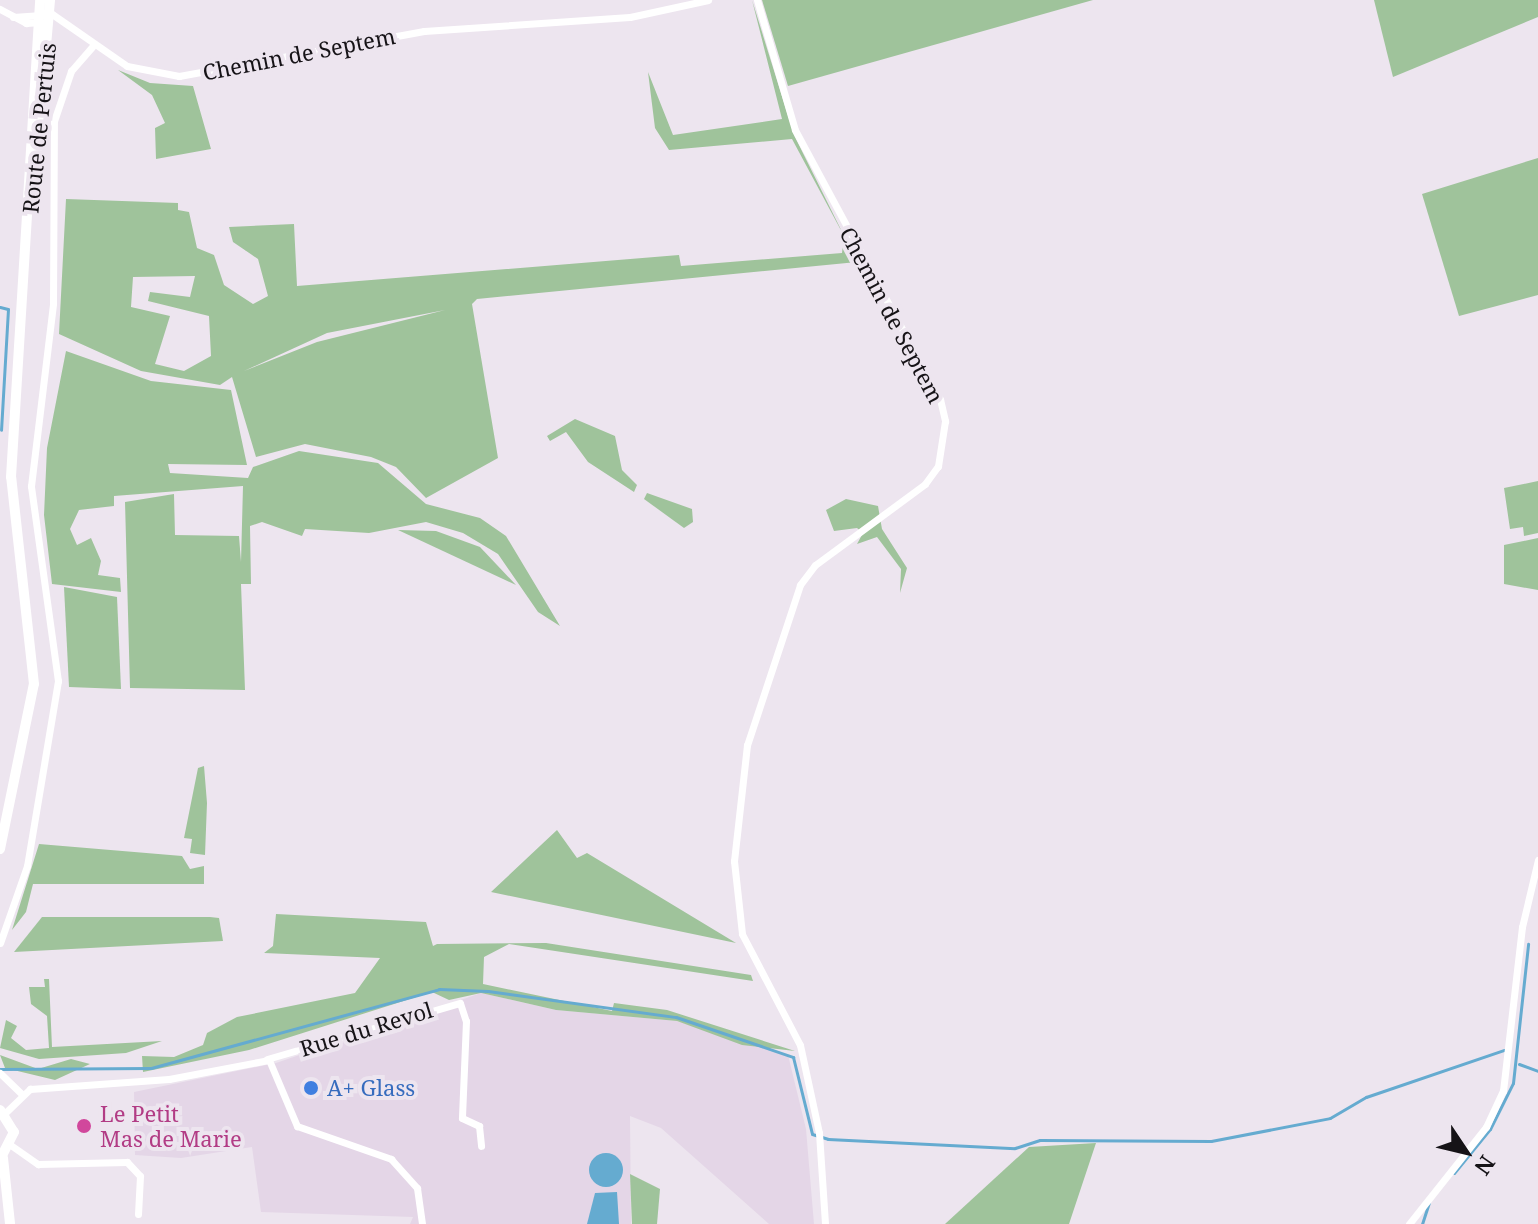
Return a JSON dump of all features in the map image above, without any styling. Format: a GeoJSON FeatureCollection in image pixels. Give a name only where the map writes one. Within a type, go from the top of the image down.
{"type":"FeatureCollection","features":[{"type":"Feature","properties":{"kind":"main road","name":"Route de Pertuis"},"geometry":{"type":"LineString","coordinates":[[0,849],[34,684],[11,477],[42,17],[40,0]]}},
{"type":"Feature","properties":{"kind":"main road","name":"Route de Pertuis"},"geometry":{"type":"LineString","coordinates":[[42,17],[50,0]]}},
{"type":"Feature","properties":{"kind":"main road"},"geometry":{"type":"LineString","coordinates":[[2,1111],[12,1146],[1,1159],[7,1224]]}},
{"type":"Feature","properties":{"kind":"main road"},"geometry":{"type":"LineString","coordinates":[[0,1214],[7,1224]]}},
{"type":"Feature","properties":{"kind":"street","name":"Chemin de Septem"},"geometry":{"type":"LineString","coordinates":[[42,17],[141,73],[179,76],[424,31],[630,17],[708,0]]}},
{"type":"Feature","properties":{"kind":"street","name":"Chemin de Septem"},"geometry":{"type":"LineString","coordinates":[[757,0],[795,130],[940,399],[945,421],[938,466],[925,484],[815,565],[800,585],[747,745],[734,861],[742,934],[800,1045],[819,1133],[825,1224]]}},
{"type":"Feature","properties":{"kind":"street"},"geometry":{"type":"LineString","coordinates":[[0,9],[13,17],[42,17]]}},
{"type":"Feature","properties":{"kind":"street"},"geometry":{"type":"LineString","coordinates":[[0,943],[27,866],[58,681],[31,486],[53,303],[55,114],[74,66],[94,45]]}},
{"type":"Feature","properties":{"kind":"street"},"geometry":{"type":"LineString","coordinates":[[1409,1224],[1486,1127],[1506,1082],[1522,927],[1538,860]]}},
{"type":"Feature","properties":{"kind":"street","name":"Rue du Revol"},"geometry":{"type":"LineString","coordinates":[[265,1059],[454,1003],[466,1012],[462,1118],[479,1126],[481,1146]]}},
{"type":"Feature","properties":{"kind":"street"},"geometry":{"type":"LineString","coordinates":[[2,1111],[21,1093],[169,1079],[265,1059],[278,1067],[300,1129],[373,1149],[410,1177],[422,1224]]}},
{"type":"Feature","properties":{"kind":"street"},"geometry":{"type":"LineString","coordinates":[[0,1073],[21,1093]]}},
{"type":"Feature","properties":{"kind":"street"},"geometry":{"type":"LineString","coordinates":[[12,1146],[38,1164],[127,1162],[140,1176],[138,1214]]}},
{"type":"Feature","properties":{"kind":"shaded area"},"geometry":{"type":"Polygon","coordinates":[[[481,993],[556,1010],[677,1021],[788,1055],[806,1129],[814,1224],[769,1224],[661,1128],[630,1116],[631,1224],[410,1224],[413,1217],[261,1212],[252,1147],[181,1158],[135,1155],[134,1092],[276,1063],[481,993]]]}},
{"type":"Feature","properties":{"kind":"green space"},"geometry":{"type":"Polygon","coordinates":[[[752,0],[794,135],[857,262],[477,299],[472,304],[498,458],[426,498],[396,467],[371,457],[305,444],[256,457],[232,377],[220,385],[141,371],[59,334],[66,199],[178,203],[178,210],[189,212],[197,248],[214,255],[224,285],[253,304],[268,296],[258,259],[233,242],[229,227],[294,224],[297,286],[679,255],[681,266],[842,253],[844,236],[792,139],[669,150],[655,128],[648,72],[673,135],[782,119],[752,0]],[[195,276],[133,277],[131,307],[170,316],[155,364],[184,371],[211,356],[209,316],[148,301],[150,292],[190,297],[195,276]],[[445,310],[327,333],[244,371],[317,342],[445,310]]]}},
{"type":"Feature","properties":{"kind":"green space"},"geometry":{"type":"Polygon","coordinates":[[[762,0],[1093,0],[788,86],[762,0]]]}},
{"type":"Feature","properties":{"kind":"green space"},"geometry":{"type":"Polygon","coordinates":[[[1374,0],[1538,0],[1538,17],[1393,77],[1374,0]]]}},
{"type":"Feature","properties":{"kind":"green space"},"geometry":{"type":"Polygon","coordinates":[[[118,70],[150,83],[193,86],[211,149],[156,159],[155,128],[165,123],[152,95],[118,70]]]}},
{"type":"Feature","properties":{"kind":"green space"},"geometry":{"type":"Polygon","coordinates":[[[1538,158],[1538,295],[1459,316],[1422,194],[1538,158]]]}},
{"type":"Feature","properties":{"kind":"green space"},"geometry":{"type":"Polygon","coordinates":[[[66,351],[151,381],[231,390],[247,465],[168,464],[170,473],[248,478],[253,467],[299,451],[378,463],[426,504],[480,518],[506,536],[560,626],[538,612],[498,554],[463,533],[426,522],[369,533],[305,529],[302,536],[262,522],[250,526],[251,584],[241,584],[245,690],[130,688],[125,502],[174,494],[175,535],[239,536],[241,562],[243,486],[114,496],[114,506],[79,510],[70,529],[77,545],[91,538],[101,561],[98,575],[120,578],[121,592],[52,584],[44,515],[47,448],[66,351]]]}},
{"type":"Feature","properties":{"kind":"green space"},"geometry":{"type":"Polygon","coordinates":[[[575,419],[615,436],[622,470],[637,485],[634,492],[588,462],[566,432],[550,441],[547,436],[575,419]]]}},
{"type":"Feature","properties":{"kind":"green space"},"geometry":{"type":"Polygon","coordinates":[[[1538,481],[1538,533],[1524,536],[1523,527],[1510,529],[1504,488],[1538,481]]]}},
{"type":"Feature","properties":{"kind":"green space"},"geometry":{"type":"Polygon","coordinates":[[[647,493],[692,509],[693,522],[684,528],[644,499],[647,493]]]}},
{"type":"Feature","properties":{"kind":"green space"},"geometry":{"type":"Polygon","coordinates":[[[846,499],[878,506],[882,529],[907,568],[900,593],[901,569],[877,537],[857,544],[863,533],[857,528],[834,531],[826,510],[846,499]]]}},
{"type":"Feature","properties":{"kind":"green space"},"geometry":{"type":"Polygon","coordinates":[[[398,530],[436,531],[480,547],[516,585],[398,530]]]}},
{"type":"Feature","properties":{"kind":"green space"},"geometry":{"type":"Polygon","coordinates":[[[1538,538],[1538,590],[1504,584],[1504,545],[1538,538]]]}},
{"type":"Feature","properties":{"kind":"green space"},"geometry":{"type":"Polygon","coordinates":[[[64,587],[117,597],[121,689],[69,687],[64,587]]]}},
{"type":"Feature","properties":{"kind":"green space"},"geometry":{"type":"Polygon","coordinates":[[[204,766],[207,803],[205,855],[190,853],[192,839],[184,838],[198,768],[204,766]]]}},
{"type":"Feature","properties":{"kind":"green space"},"geometry":{"type":"Polygon","coordinates":[[[557,830],[577,858],[587,853],[736,943],[491,892],[557,830]]]}},
{"type":"Feature","properties":{"kind":"green space"},"geometry":{"type":"Polygon","coordinates":[[[39,844],[182,856],[190,869],[204,866],[204,884],[33,884],[26,912],[12,930],[39,844]]]}},
{"type":"Feature","properties":{"kind":"green space"},"geometry":{"type":"Polygon","coordinates":[[[276,914],[426,922],[433,946],[546,943],[751,975],[753,981],[509,944],[484,957],[483,984],[612,1011],[614,1003],[667,1010],[795,1051],[742,1045],[677,1021],[556,1010],[481,993],[449,1000],[432,992],[249,1050],[143,1072],[142,1056],[174,1057],[203,1045],[207,1033],[237,1017],[355,993],[380,958],[264,953],[273,946],[276,914]]]}},
{"type":"Feature","properties":{"kind":"green space"},"geometry":{"type":"Polygon","coordinates":[[[42,917],[219,918],[223,941],[14,952],[42,917]]]}},
{"type":"Feature","properties":{"kind":"green space"},"geometry":{"type":"Polygon","coordinates":[[[44,979],[49,979],[52,1047],[162,1041],[126,1053],[39,1059],[0,1048],[6,1020],[17,1026],[11,1038],[26,1050],[49,1048],[47,1016],[31,1004],[29,987],[45,987],[44,979]]]}},
{"type":"Feature","properties":{"kind":"green space"},"geometry":{"type":"Polygon","coordinates":[[[0,1055],[38,1069],[71,1059],[90,1064],[55,1080],[5,1068],[0,1055]]]}},
{"type":"Feature","properties":{"kind":"green space"},"geometry":{"type":"Polygon","coordinates":[[[1096,1143],[1069,1224],[945,1224],[1029,1147],[1096,1143]]]}},
{"type":"Feature","properties":{"kind":"green space"},"geometry":{"type":"Polygon","coordinates":[[[630,1174],[660,1189],[657,1224],[632,1224],[630,1174]]]}},
{"type":"Feature","properties":{"kind":"water"},"geometry":{"type":"Polygon","coordinates":[[[606,1153],[618,1158],[623,1170],[618,1182],[606,1187],[594,1182],[589,1170],[594,1158],[606,1153]]]}},
{"type":"Feature","properties":{"kind":"water"},"geometry":{"type":"Polygon","coordinates":[[[617,1192],[619,1224],[587,1224],[595,1193],[617,1192]]]}},
{"type":"Feature","properties":{"kind":"waterway"},"geometry":{"type":"LineString","coordinates":[[0,307],[8,309],[1,430]]}},
{"type":"Feature","properties":{"kind":"waterway"},"geometry":{"type":"LineString","coordinates":[[1454,1173],[1490,1129],[1513,1083],[1528,944]]}},
{"type":"Feature","properties":{"kind":"waterway"},"geometry":{"type":"LineString","coordinates":[[0,1069],[151,1068],[439,989],[488,991],[676,1017],[793,1057],[812,1134],[828,1139],[1015,1148],[1040,1140],[1211,1141],[1330,1118],[1366,1097],[1504,1050]]}},
{"type":"Feature","properties":{"kind":"waterway"},"geometry":{"type":"LineString","coordinates":[[1519,1064],[1538,1071]]}},
{"type":"Feature","properties":{"kind":"waterway"},"geometry":{"type":"LineString","coordinates":[[1422,1224],[1429,1203]]}},
{"type":"Feature","properties":{"kind":"place","name":"A+ Glass"},"geometry":{"type":"Point","coordinates":[311,1088]}},
{"type":"Feature","properties":{"kind":"place","name":"Le Petit Mas de Marie"},"geometry":{"type":"Point","coordinates":[84,1126]}}]}
